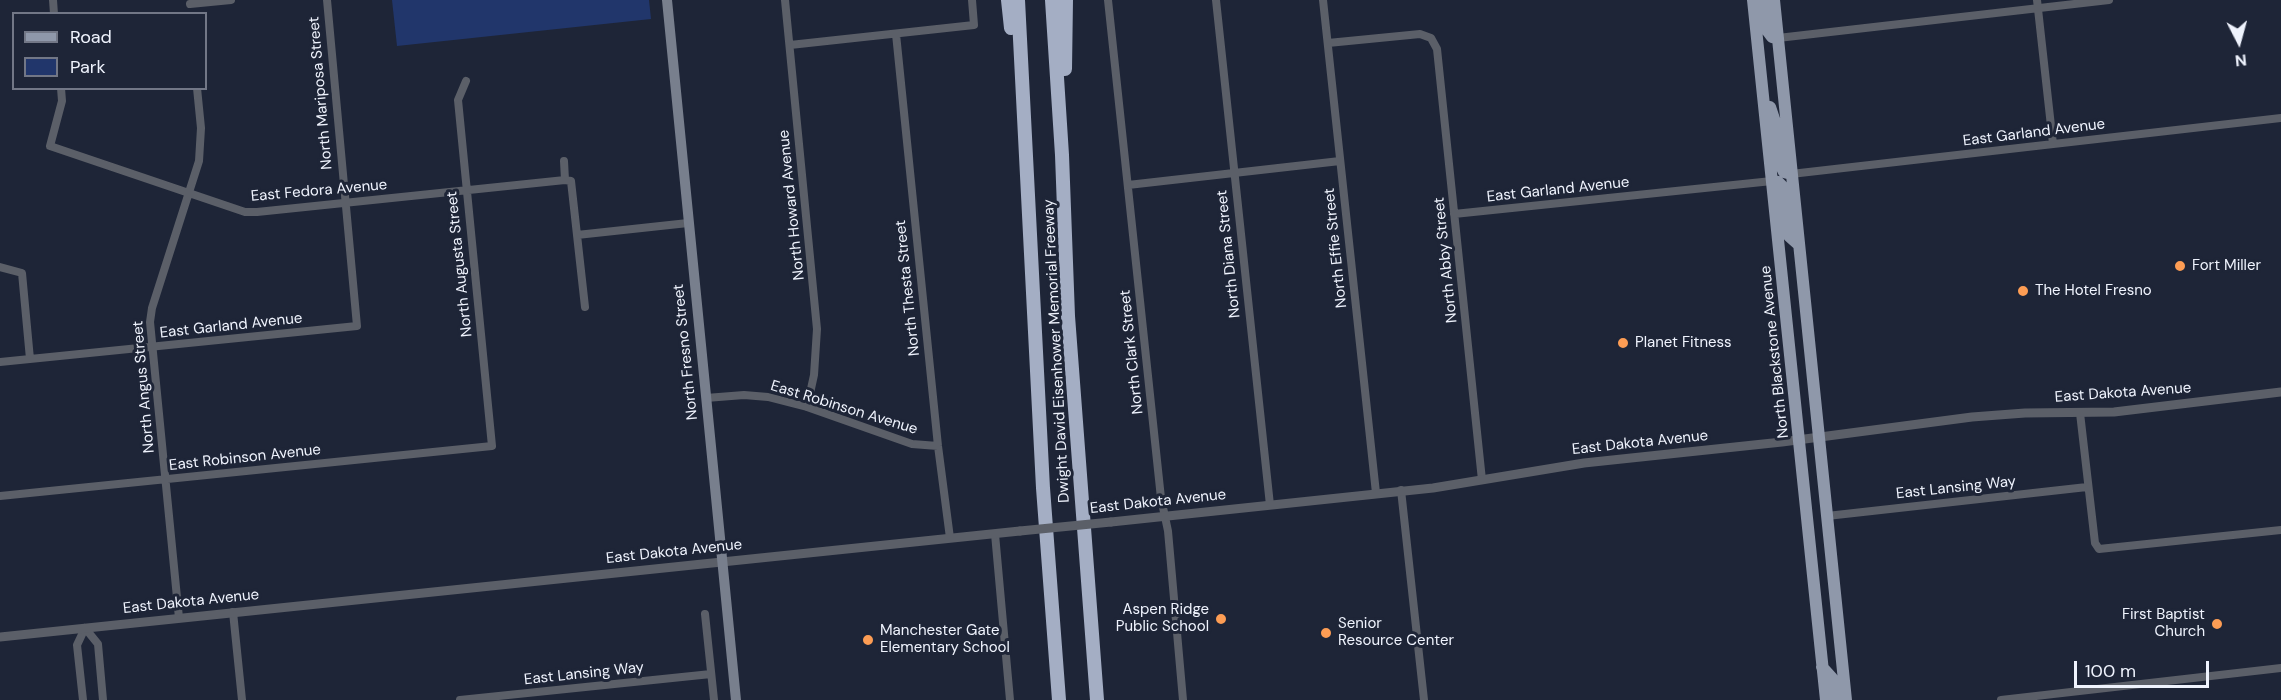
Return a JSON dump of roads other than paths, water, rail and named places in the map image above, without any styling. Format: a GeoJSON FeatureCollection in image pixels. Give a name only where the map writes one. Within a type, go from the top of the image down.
{"type":"FeatureCollection","features":[{"type":"Feature","properties":{"kind":"highway"},"geometry":{"type":"LineString","coordinates":[[1008,0],[1025,153]]}},
{"type":"Feature","properties":{"kind":"highway","name":"Dwight David Eisenhower Memorial Freeway"},"geometry":{"type":"LineString","coordinates":[[1018,0],[1043,488],[1059,700]]}},
{"type":"Feature","properties":{"kind":"highway","name":"Dwight David Eisenhower Memorial Freeway"},"geometry":{"type":"LineString","coordinates":[[1052,0],[1062,155],[1068,316],[1097,700]]}},
{"type":"Feature","properties":{"kind":"highway"},"geometry":{"type":"LineString","coordinates":[[1062,155],[1066,0]]}},
{"type":"Feature","properties":{"kind":"main road","name":"North Fresno Street"},"geometry":{"type":"LineString","coordinates":[[667,0],[736,700]]}},
{"type":"Feature","properties":{"kind":"main road","name":"North Blackstone Avenue"},"geometry":{"type":"LineString","coordinates":[[1753,0],[1826,700]]}},
{"type":"Feature","properties":{"kind":"main road"},"geometry":{"type":"LineString","coordinates":[[1762,0],[1766,29],[1772,37],[1778,38]]}},
{"type":"Feature","properties":{"kind":"main road"},"geometry":{"type":"LineString","coordinates":[[1773,0],[1846,700]]}},
{"type":"Feature","properties":{"kind":"main road"},"geometry":{"type":"LineString","coordinates":[[1761,77],[1775,122],[1780,164],[1784,172],[1791,174]]}},
{"type":"Feature","properties":{"kind":"main road"},"geometry":{"type":"LineString","coordinates":[[1772,181],[1782,186],[1789,236],[1798,244]]}},
{"type":"Feature","properties":{"kind":"main road"},"geometry":{"type":"LineString","coordinates":[[1822,667],[1832,678],[1835,700]]}},
{"type":"Feature","properties":{"kind":"street"},"geometry":{"type":"LineString","coordinates":[[189,2],[231,0]]}},
{"type":"Feature","properties":{"kind":"street","name":"North Mariposa Street"},"geometry":{"type":"LineString","coordinates":[[327,0],[357,326]]}},
{"type":"Feature","properties":{"kind":"street","name":"North Howard Avenue"},"geometry":{"type":"LineString","coordinates":[[784,0],[817,329],[814,375],[807,407]]}},
{"type":"Feature","properties":{"kind":"street"},"geometry":{"type":"LineString","coordinates":[[790,45],[974,25],[972,0]]}},
{"type":"Feature","properties":{"kind":"street","name":"North Clark Street"},"geometry":{"type":"LineString","coordinates":[[1108,0],[1160,486],[1168,531],[1183,700]]}},
{"type":"Feature","properties":{"kind":"street","name":"North Diana Street"},"geometry":{"type":"LineString","coordinates":[[1216,0],[1270,505]]}},
{"type":"Feature","properties":{"kind":"street","name":"North Effie Street"},"geometry":{"type":"LineString","coordinates":[[1323,0],[1376,493]]}},
{"type":"Feature","properties":{"kind":"street"},"geometry":{"type":"LineString","coordinates":[[1778,38],[2038,4],[2109,0]]}},
{"type":"Feature","properties":{"kind":"street"},"geometry":{"type":"LineString","coordinates":[[2038,4],[2053,144]]}},
{"type":"Feature","properties":{"kind":"street","name":"North Thesta Street"},"geometry":{"type":"LineString","coordinates":[[896,34],[938,446],[950,538]]}},
{"type":"Feature","properties":{"kind":"street","name":"North Abby Street"},"geometry":{"type":"LineString","coordinates":[[1328,43],[1420,34],[1431,38],[1437,49],[1482,480]]}},
{"type":"Feature","properties":{"kind":"street","name":"North Augusta Street"},"geometry":{"type":"LineString","coordinates":[[466,81],[458,100],[492,446]]}},
{"type":"Feature","properties":{"kind":"street","name":"East Fedora Avenue"},"geometry":{"type":"LineString","coordinates":[[61,90],[62,101],[50,146],[234,209],[257,212],[566,180]]}},
{"type":"Feature","properties":{"kind":"street","name":"North Angus Street"},"geometry":{"type":"LineString","coordinates":[[179,618],[150,322],[152,308],[199,161],[202,145],[197,90]]}},
{"type":"Feature","properties":{"kind":"street","name":"East Garland Avenue"},"geometry":{"type":"LineString","coordinates":[[1791,174],[2281,117]]}},
{"type":"Feature","properties":{"kind":"street"},"geometry":{"type":"LineString","coordinates":[[564,161],[566,180],[571,181],[585,307]]}},
{"type":"Feature","properties":{"kind":"street"},"geometry":{"type":"LineString","coordinates":[[1128,185],[1340,162]]}},
{"type":"Feature","properties":{"kind":"street","name":"East Garland Avenue"},"geometry":{"type":"LineString","coordinates":[[1454,214],[1772,181]]}},
{"type":"Feature","properties":{"kind":"street"},"geometry":{"type":"LineString","coordinates":[[577,235],[688,223]]}},
{"type":"Feature","properties":{"kind":"street"},"geometry":{"type":"LineString","coordinates":[[0,267],[22,273],[30,359]]}},
{"type":"Feature","properties":{"kind":"street","name":"East Garland Avenue"},"geometry":{"type":"LineString","coordinates":[[0,362],[357,326]]}},
{"type":"Feature","properties":{"kind":"street","name":"East Dakota Avenue"},"geometry":{"type":"LineString","coordinates":[[0,637],[1270,505],[1482,480],[1584,463],[1990,416],[2114,411],[2281,392]]}},
{"type":"Feature","properties":{"kind":"street","name":"East Robinson Avenue"},"geometry":{"type":"LineString","coordinates":[[706,398],[744,395],[768,397],[807,407],[912,444],[938,446]]}},
{"type":"Feature","properties":{"kind":"street"},"geometry":{"type":"LineString","coordinates":[[2080,413],[2087,487],[2095,543],[2099,549],[2281,530]]}},
{"type":"Feature","properties":{"kind":"street","name":"East Robinson Avenue"},"geometry":{"type":"LineString","coordinates":[[0,496],[492,446]]}},
{"type":"Feature","properties":{"kind":"street","name":"East Lansing Way"},"geometry":{"type":"LineString","coordinates":[[1827,516],[2087,487]]}},
{"type":"Feature","properties":{"kind":"street"},"geometry":{"type":"LineString","coordinates":[[1401,490],[1424,700]]}},
{"type":"Feature","properties":{"kind":"street"},"geometry":{"type":"LineString","coordinates":[[995,534],[1010,700]]}},
{"type":"Feature","properties":{"kind":"street"},"geometry":{"type":"LineString","coordinates":[[233,612],[242,700]]}},
{"type":"Feature","properties":{"kind":"street"},"geometry":{"type":"LineString","coordinates":[[705,614],[714,700]]}},
{"type":"Feature","properties":{"kind":"street"},"geometry":{"type":"LineString","coordinates":[[83,700],[77,645],[85,627],[98,644],[103,700]]}},
{"type":"Feature","properties":{"kind":"street"},"geometry":{"type":"LineString","coordinates":[[2001,700],[2281,668]]}},
{"type":"Feature","properties":{"kind":"street","name":"East Lansing Way"},"geometry":{"type":"LineString","coordinates":[[460,700],[711,674]]}},
{"type":"Feature","properties":{"kind":"place","name":"Fort Miller"},"geometry":{"type":"Point","coordinates":[2180,266]}},
{"type":"Feature","properties":{"kind":"place","name":"The Hotel Fresno"},"geometry":{"type":"Point","coordinates":[2023,291]}},
{"type":"Feature","properties":{"kind":"place","name":"Planet Fitness"},"geometry":{"type":"Point","coordinates":[1623,343]}},
{"type":"Feature","properties":{"kind":"place","name":"Aspen Ridge Public School"},"geometry":{"type":"Point","coordinates":[1221,619]}},
{"type":"Feature","properties":{"kind":"place","name":"First Baptist Church"},"geometry":{"type":"Point","coordinates":[2217,624]}},
{"type":"Feature","properties":{"kind":"place","name":"Senior Resource Center"},"geometry":{"type":"Point","coordinates":[1326,633]}},
{"type":"Feature","properties":{"kind":"place","name":"Manchester Gate Elementary School"},"geometry":{"type":"Point","coordinates":[868,640]}}]}
